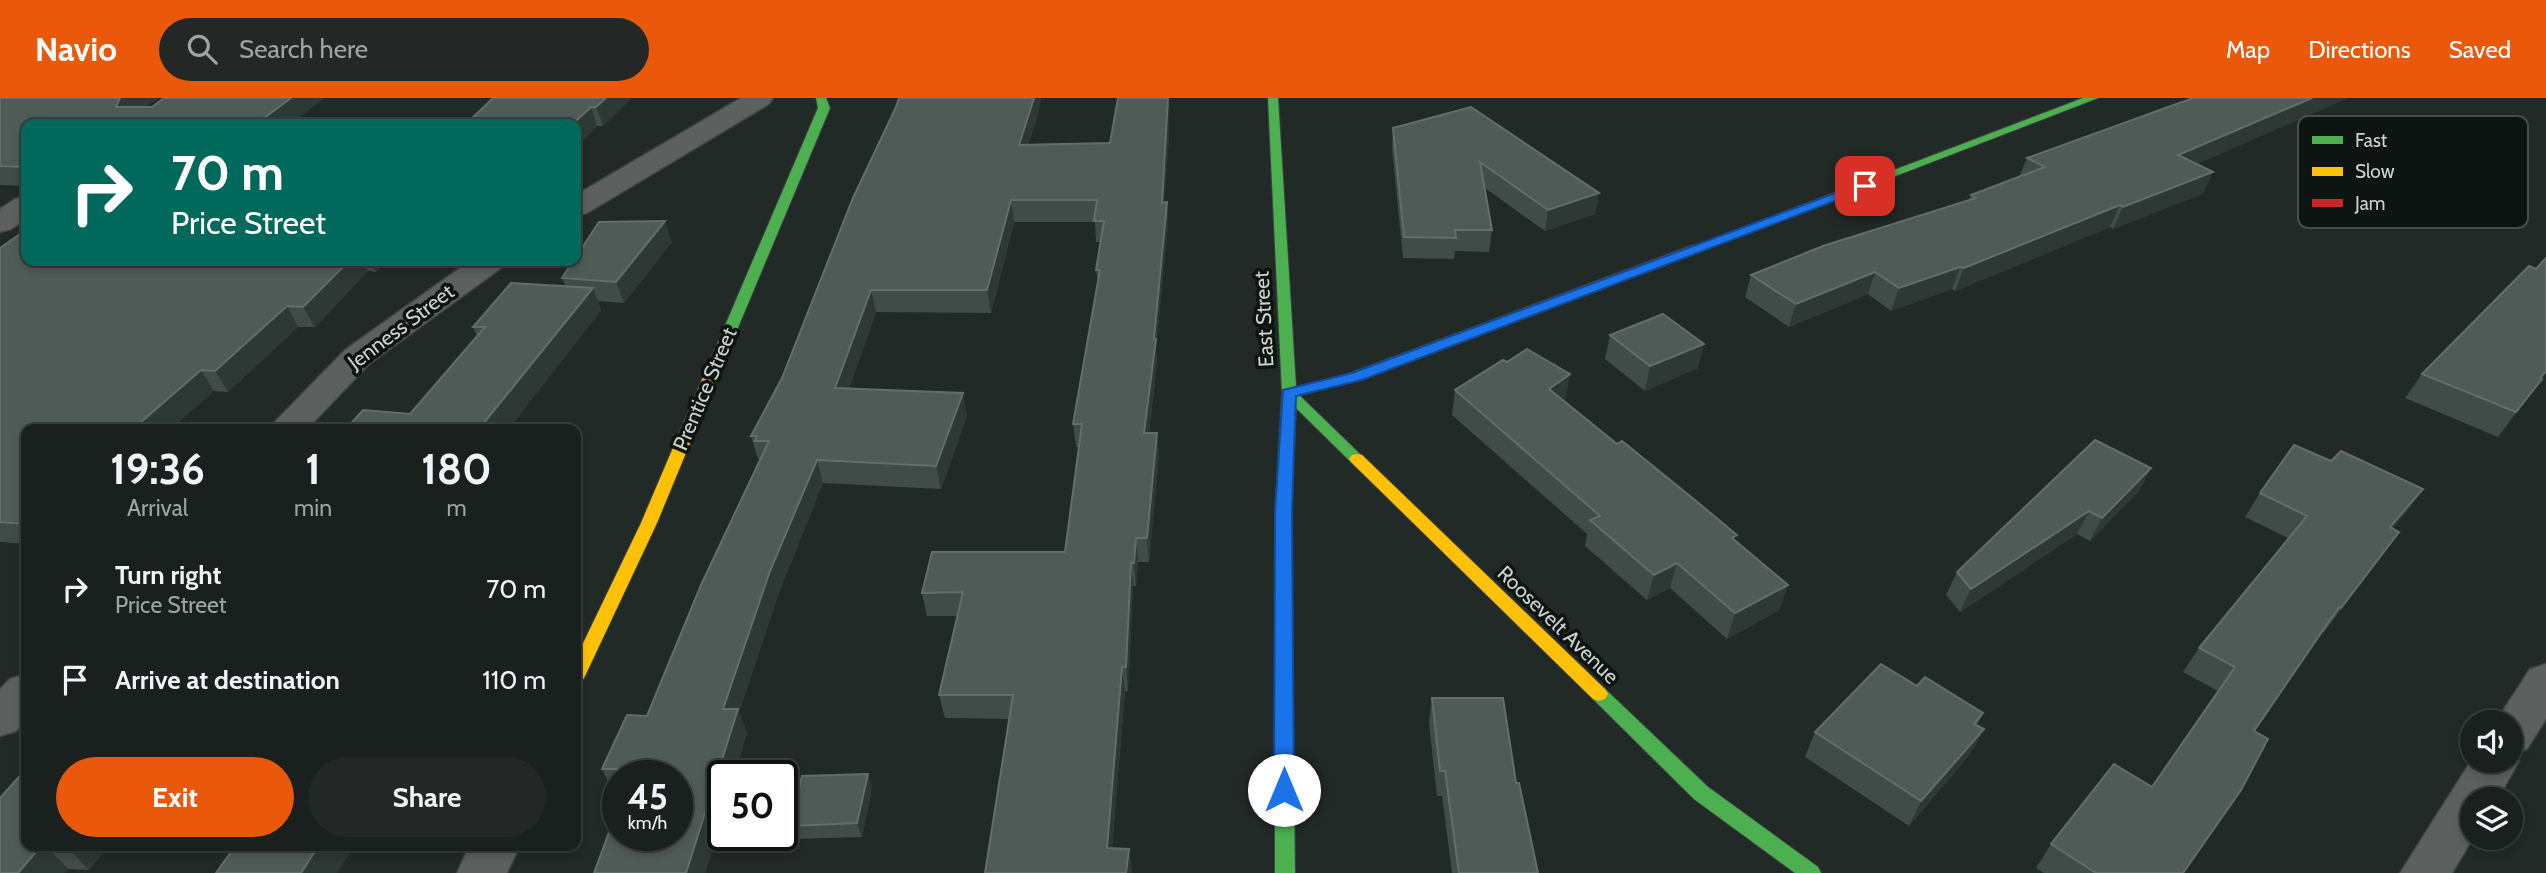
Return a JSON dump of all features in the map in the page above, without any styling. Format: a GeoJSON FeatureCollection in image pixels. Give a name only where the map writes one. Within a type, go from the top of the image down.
{"type":"FeatureCollection","features":[{"type":"Feature","properties":{"kind":"street"},"geometry":{"type":"LineString","coordinates":[[581,204],[760,98]]}},
{"type":"Feature","properties":{"kind":"street","name":"Prentice Street"},"geometry":{"type":"LineString","coordinates":[[581,666],[649,523],[824,108],[821,98]]}},
{"type":"Feature","properties":{"kind":"street","name":"East Street"},"geometry":{"type":"LineString","coordinates":[[1273,98],[1289,393],[1283,512],[1284,873]]}},
{"type":"Feature","properties":{"kind":"street"},"geometry":{"type":"LineString","coordinates":[[1289,393],[1357,376],[2093,98]]}},
{"type":"Feature","properties":{"kind":"street"},"geometry":{"type":"LineString","coordinates":[[0,223],[21,208]]}},
{"type":"Feature","properties":{"kind":"street","name":"Jenness Street"},"geometry":{"type":"LineString","coordinates":[[291,424],[358,357],[483,266]]}},
{"type":"Feature","properties":{"kind":"street","name":"Roosevelt Avenue"},"geometry":{"type":"LineString","coordinates":[[1289,393],[1701,793],[1811,873]]}},
{"type":"Feature","properties":{"kind":"street"},"geometry":{"type":"LineString","coordinates":[[2523,717],[2546,681]]}},
{"type":"Feature","properties":{"kind":"street"},"geometry":{"type":"LineString","coordinates":[[0,718],[21,696]]}},
{"type":"Feature","properties":{"kind":"street"},"geometry":{"type":"LineString","coordinates":[[2425,873],[2488,773]]}},
{"type":"Feature","properties":{"kind":"street"},"geometry":{"type":"LineString","coordinates":[[482,873],[492,851]]}},
{"type":"Feature","properties":{"kind":"building"},"geometry":{"type":"Polygon","coordinates":[[[0,98],[120,98],[116,107],[152,107],[164,98],[291,98],[263,119],[21,119],[21,167],[0,166],[0,98]]]}},
{"type":"Feature","properties":{"kind":"building"},"geometry":{"type":"Polygon","coordinates":[[[493,98],[606,98],[596,107],[591,107],[578,119],[471,119],[493,98]]]}},
{"type":"Feature","properties":{"kind":"building"},"geometry":{"type":"Polygon","coordinates":[[[899,98],[1034,98],[1019,145],[1110,143],[1118,98],[1168,98],[1162,203],[1167,202],[1156,339],[1144,433],[1157,433],[1147,538],[1136,538],[1134,563],[1131,563],[1126,667],[1122,667],[1107,848],[1129,849],[1126,873],[985,873],[1013,695],[939,695],[963,592],[922,593],[932,552],[1065,552],[1082,424],[1073,424],[1100,270],[1096,270],[1104,221],[1094,221],[1097,200],[1011,200],[987,290],[871,290],[835,388],[963,393],[936,466],[817,460],[770,571],[723,709],[738,709],[722,760],[707,760],[707,807],[693,851],[693,760],[606,760],[627,715],[647,716],[701,585],[769,441],[755,441],[757,436],[751,436],[782,378],[853,198],[899,98]]]}},
{"type":"Feature","properties":{"kind":"building"},"geometry":{"type":"Polygon","coordinates":[[[2193,98],[2312,98],[2178,155],[2213,172],[2123,207],[2120,205],[1964,268],[1960,267],[1899,288],[1875,272],[1796,304],[1751,275],[1823,246],[1976,198],[1971,195],[2045,167],[2027,158],[2193,98]]]}},
{"type":"Feature","properties":{"kind":"building"},"geometry":{"type":"Polygon","coordinates":[[[1471,107],[1599,193],[1548,210],[1480,162],[1492,230],[1455,230],[1456,238],[1404,237],[1393,128],[1471,107]]]}},
{"type":"Feature","properties":{"kind":"building"},"geometry":{"type":"Polygon","coordinates":[[[665,221],[616,282],[562,278],[570,266],[581,266],[581,249],[599,222],[665,221]]]}},
{"type":"Feature","properties":{"kind":"building"},"geometry":{"type":"Polygon","coordinates":[[[21,233],[21,266],[344,266],[303,307],[287,306],[215,371],[201,370],[139,424],[21,424],[21,524],[0,522],[0,248],[21,233]]]}},
{"type":"Feature","properties":{"kind":"building"},"geometry":{"type":"Polygon","coordinates":[[[2546,258],[2546,371],[2516,412],[2422,374],[2529,266],[2536,269],[2546,258]]]}},
{"type":"Feature","properties":{"kind":"building"},"geometry":{"type":"Polygon","coordinates":[[[511,283],[593,288],[483,424],[350,424],[363,410],[410,414],[485,327],[473,327],[511,283]]]}},
{"type":"Feature","properties":{"kind":"building"},"geometry":{"type":"Polygon","coordinates":[[[1663,314],[1704,344],[1650,366],[1610,335],[1663,314]]]}},
{"type":"Feature","properties":{"kind":"building"},"geometry":{"type":"Polygon","coordinates":[[[1527,349],[1570,374],[1549,389],[1617,444],[1622,441],[1690,496],[1737,535],[1732,538],[1788,585],[1735,613],[1677,563],[1654,575],[1590,520],[1600,516],[1455,390],[1503,360],[1507,362],[1527,349]]]}},
{"type":"Feature","properties":{"kind":"building"},"geometry":{"type":"Polygon","coordinates":[[[2095,440],[2151,468],[2102,518],[2089,511],[1971,589],[1957,572],[2095,440]]]}},
{"type":"Feature","properties":{"kind":"building"},"geometry":{"type":"Polygon","coordinates":[[[2294,445],[2331,461],[2341,451],[2423,489],[2390,527],[2399,532],[2341,608],[2339,607],[2254,731],[2268,739],[2241,790],[2183,873],[2096,873],[2051,844],[2114,764],[2152,787],[2235,667],[2199,648],[2307,516],[2260,493],[2294,445]]]}},
{"type":"Feature","properties":{"kind":"building"},"geometry":{"type":"Polygon","coordinates":[[[1881,664],[1917,686],[1925,677],[1983,713],[1974,724],[1984,729],[1921,801],[1815,732],[1881,664]]]}},
{"type":"Feature","properties":{"kind":"building"},"geometry":{"type":"Polygon","coordinates":[[[1432,698],[1503,698],[1516,783],[1519,783],[1538,873],[1459,873],[1445,771],[1440,771],[1432,698]]]}},
{"type":"Feature","properties":{"kind":"building"},"geometry":{"type":"Polygon","coordinates":[[[868,774],[857,823],[798,826],[798,793],[802,776],[868,774]]]}},
{"type":"Feature","properties":{"kind":"building"},"geometry":{"type":"Polygon","coordinates":[[[21,775],[21,851],[37,851],[18,873],[0,873],[0,798],[21,775]]]}},
{"type":"Feature","properties":{"kind":"building"},"geometry":{"type":"Polygon","coordinates":[[[232,851],[315,851],[301,873],[216,873],[232,851]]]}},
{"type":"Feature","properties":{"kind":"building"},"geometry":{"type":"Polygon","coordinates":[[[602,851],[693,851],[686,873],[594,873],[602,851]]]}},
{"type":"Feature","properties":{"kind":"traffic: fast"},"geometry":{"type":"LineString","coordinates":[[714,368],[824,108],[821,98]]}},
{"type":"Feature","properties":{"kind":"traffic: fast"},"geometry":{"type":"LineString","coordinates":[[1273,98],[1289,393],[1357,459]]}},
{"type":"Feature","properties":{"kind":"traffic: fast"},"geometry":{"type":"LineString","coordinates":[[1693,249],[2093,98]]}},
{"type":"Feature","properties":{"kind":"traffic: fast"},"geometry":{"type":"LineString","coordinates":[[1285,873],[1283,512],[1289,393],[1353,377]]}},
{"type":"Feature","properties":{"kind":"traffic: fast"},"geometry":{"type":"LineString","coordinates":[[1599,694],[1701,793],[1811,873]]}},
{"type":"Feature","properties":{"kind":"traffic: slow"},"geometry":{"type":"LineString","coordinates":[[581,666],[649,523],[714,368]]}},
{"type":"Feature","properties":{"kind":"traffic: slow"},"geometry":{"type":"LineString","coordinates":[[1357,459],[1599,694]]}},
{"type":"Feature","properties":{"kind":"traffic: jam"},"geometry":{"type":"LineString","coordinates":[[1353,377],[1693,249]]}},
{"type":"Feature","properties":{"kind":"route"},"geometry":{"type":"LineString","coordinates":[[1284,790],[1283,512],[1289,393],[1357,376],[1865,186]]}}]}
